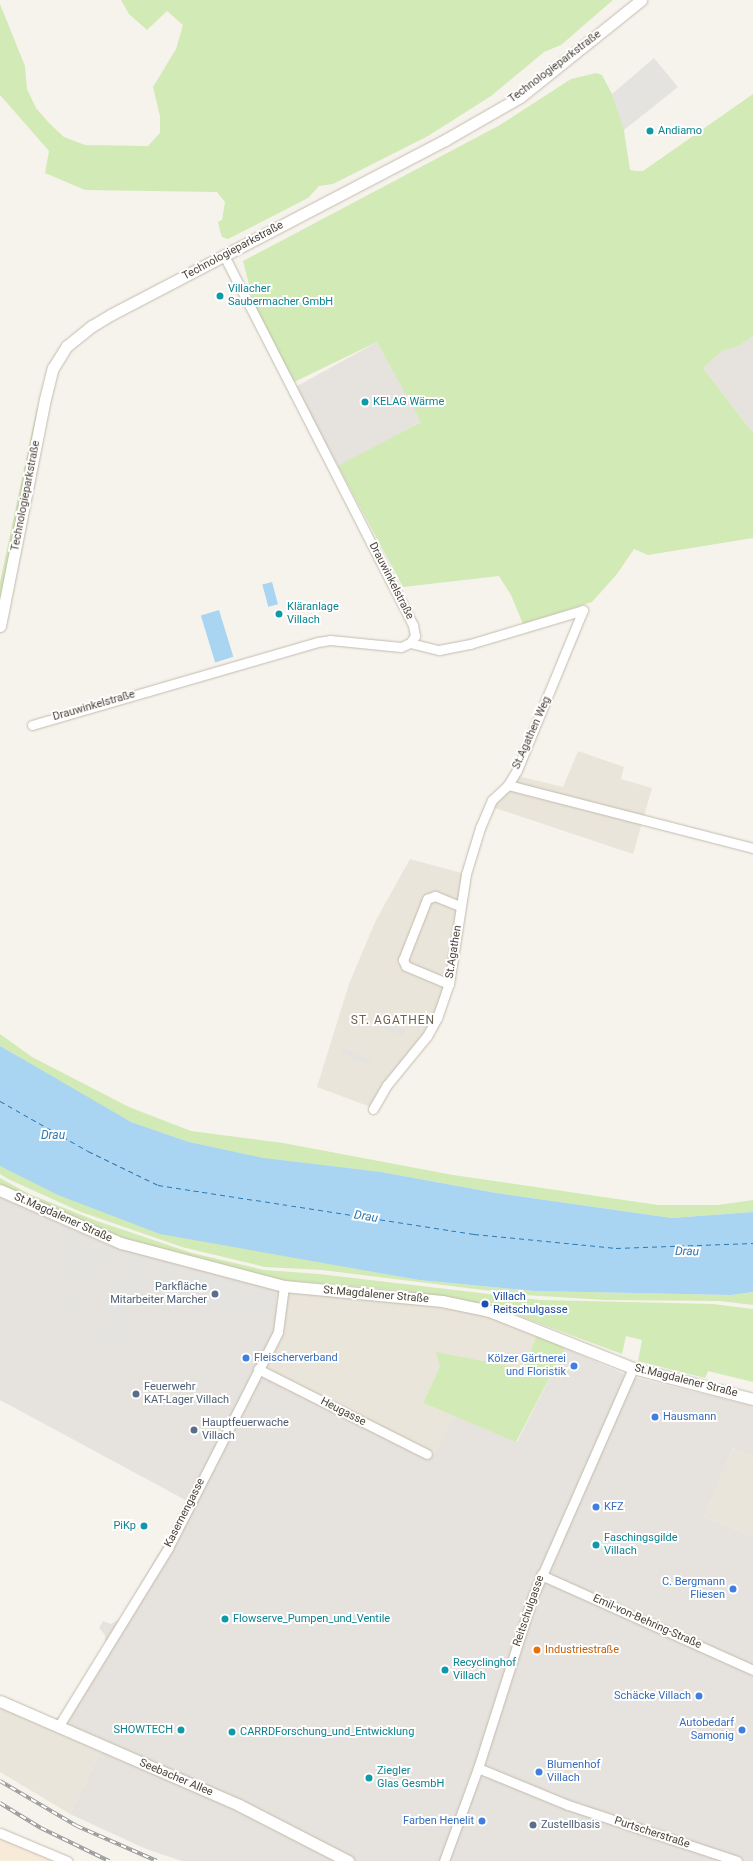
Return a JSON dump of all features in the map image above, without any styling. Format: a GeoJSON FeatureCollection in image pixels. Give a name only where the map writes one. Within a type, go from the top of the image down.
{"type":"FeatureCollection","features":[{"type":"Feature","properties":{"kind":"street","name":"Technologieparkstraße"},"geometry":{"type":"LineString","coordinates":[[0,626],[45,399],[60,356],[78,336],[92,326],[445,140],[520,97],[641,0]]}},
{"type":"Feature","properties":{"kind":"street","name":"Drauwinkelstraße"},"geometry":{"type":"LineString","coordinates":[[32,725],[318,642],[330,640],[388,647],[401,647],[410,643],[415,636],[413,625],[224,256]]}},
{"type":"Feature","properties":{"kind":"street","name":"St.Agathen Weg"},"geometry":{"type":"LineString","coordinates":[[410,643],[439,650],[470,644],[583,610],[539,719],[508,785]]}},
{"type":"Feature","properties":{"kind":"street"},"geometry":{"type":"LineString","coordinates":[[508,785],[753,848]]}},
{"type":"Feature","properties":{"kind":"street","name":"St.Agathen"},"geometry":{"type":"LineString","coordinates":[[373,1109],[387,1085],[428,1036],[449,984],[460,906],[480,828],[492,800],[508,785]]}},
{"type":"Feature","properties":{"kind":"street"},"geometry":{"type":"LineString","coordinates":[[449,984],[406,966],[402,960],[427,899],[435,896],[460,906]]}},
{"type":"Feature","properties":{"kind":"street","name":"St.Magdalener Straße"},"geometry":{"type":"LineString","coordinates":[[0,1190],[111,1240],[284,1286],[442,1301],[489,1311],[633,1368],[753,1399]]}},
{"type":"Feature","properties":{"kind":"street","name":"Kasernengasse"},"geometry":{"type":"LineString","coordinates":[[58,1728],[168,1548],[279,1327],[284,1286]]}},
{"type":"Feature","properties":{"kind":"street","name":"Reitschulgasse"},"geometry":{"type":"LineString","coordinates":[[444,1861],[478,1768],[541,1575],[633,1368]]}},
{"type":"Feature","properties":{"kind":"street","name":"Heugasse"},"geometry":{"type":"LineString","coordinates":[[258,1369],[427,1454]]}},
{"type":"Feature","properties":{"kind":"street","name":"Emil-von-Behring-Straße"},"geometry":{"type":"LineString","coordinates":[[541,1575],[753,1670]]}},
{"type":"Feature","properties":{"kind":"street","name":"Seebacher Allee"},"geometry":{"type":"LineString","coordinates":[[0,1701],[58,1728],[239,1805],[348,1861]]}},
{"type":"Feature","properties":{"kind":"street","name":"Purtscherstraße"},"geometry":{"type":"LineString","coordinates":[[478,1768],[568,1805],[737,1861]]}},
{"type":"Feature","properties":{"kind":"street"},"geometry":{"type":"LineString","coordinates":[[0,1832],[67,1861]]}},
{"type":"Feature","properties":{"kind":"shaded area"},"geometry":{"type":"Polygon","coordinates":[[[654,58],[678,87],[624,130],[612,94],[654,58]]]}},
{"type":"Feature","properties":{"kind":"shaded area"},"geometry":{"type":"Polygon","coordinates":[[[753,336],[753,433],[703,368],[722,351],[739,346],[753,336]]]}},
{"type":"Feature","properties":{"kind":"shaded area","name":"KELAG Wärme"},"geometry":{"type":"Polygon","coordinates":[[[377,342],[421,422],[339,467],[295,388],[377,342]]]}},
{"type":"Feature","properties":{"kind":"shaded area"},"geometry":{"type":"Polygon","coordinates":[[[578,751],[624,767],[621,779],[652,788],[633,854],[492,807],[518,776],[563,787],[578,751]]]}},
{"type":"Feature","properties":{"kind":"shaded area"},"geometry":{"type":"Polygon","coordinates":[[[410,859],[469,875],[464,919],[452,985],[428,1039],[414,1060],[402,1070],[391,1088],[389,1087],[376,1109],[317,1087],[349,984],[376,920],[410,859]]]}},
{"type":"Feature","properties":{"kind":"shaded area"},"geometry":{"type":"Polygon","coordinates":[[[383,1021],[406,1031],[404,1036],[381,1027],[383,1021]]]}},
{"type":"Feature","properties":{"kind":"shaded area"},"geometry":{"type":"Polygon","coordinates":[[[343,1048],[372,1060],[369,1065],[341,1054],[343,1048]]]}},
{"type":"Feature","properties":{"kind":"shaded area"},"geometry":{"type":"Polygon","coordinates":[[[0,1197],[109,1245],[276,1290],[278,1327],[261,1367],[435,1454],[454,1416],[517,1442],[565,1348],[629,1376],[753,1406],[753,1457],[733,1448],[704,1517],[753,1537],[753,1861],[182,1861],[146,1849],[70,1814],[101,1751],[55,1718],[60,1717],[105,1644],[105,1635],[99,1628],[103,1621],[111,1624],[120,1619],[189,1502],[0,1400],[0,1197]]]}},
{"type":"Feature","properties":{"kind":"shaded area"},"geometry":{"type":"Polygon","coordinates":[[[70,1232],[112,1253],[94,1288],[56,1269],[58,1264],[55,1263],[70,1232]]]}},
{"type":"Feature","properties":{"kind":"shaded area"},"geometry":{"type":"Polygon","coordinates":[[[122,1252],[153,1262],[123,1354],[92,1344],[122,1252]]]}},
{"type":"Feature","properties":{"kind":"shaded area","name":"Parkfläche Mitarbeiter Marcher"},"geometry":{"type":"Polygon","coordinates":[[[164,1265],[269,1292],[273,1296],[272,1323],[150,1292],[164,1265]]]}},
{"type":"Feature","properties":{"kind":"shaded area"},"geometry":{"type":"Polygon","coordinates":[[[9,1269],[48,1289],[51,1284],[85,1301],[79,1312],[6,1275],[9,1269]]]}},
{"type":"Feature","properties":{"kind":"shaded area"},"geometry":{"type":"Polygon","coordinates":[[[0,1279],[73,1316],[70,1322],[0,1287],[0,1279]]]}},
{"type":"Feature","properties":{"kind":"shaded area"},"geometry":{"type":"Polygon","coordinates":[[[276,1290],[444,1306],[495,1318],[537,1335],[523,1369],[440,1366],[423,1403],[454,1416],[436,1454],[261,1367],[278,1327],[276,1290]]]}},
{"type":"Feature","properties":{"kind":"shaded area"},"geometry":{"type":"Polygon","coordinates":[[[733,1448],[753,1457],[753,1537],[704,1517],[733,1448]]]}},
{"type":"Feature","properties":{"kind":"shaded area"},"geometry":{"type":"Polygon","coordinates":[[[0,1703],[101,1751],[70,1814],[0,1772],[0,1703]]]}},
{"type":"Feature","properties":{"kind":"shaded area"},"geometry":{"type":"Polygon","coordinates":[[[0,1838],[59,1861],[0,1861],[0,1838]]]}},
{"type":"Feature","properties":{"kind":"green space"},"geometry":{"type":"Polygon","coordinates":[[[121,0],[613,0],[561,45],[544,52],[491,96],[428,136],[333,184],[319,186],[308,198],[228,239],[222,237],[220,231],[218,222],[222,220],[225,202],[217,192],[85,190],[45,173],[49,151],[0,95],[0,4],[25,66],[27,89],[36,108],[49,123],[64,137],[85,145],[148,146],[160,133],[160,116],[153,87],[176,49],[183,25],[167,11],[147,30],[129,14],[121,0]]]}},
{"type":"Feature","properties":{"kind":"green space"},"geometry":{"type":"Polygon","coordinates":[[[596,73],[602,75],[612,94],[623,124],[630,170],[636,171],[643,171],[753,94],[753,336],[739,346],[722,351],[703,368],[753,433],[753,538],[648,555],[634,549],[617,574],[592,602],[523,624],[511,595],[499,576],[403,587],[338,466],[421,422],[377,342],[292,383],[254,304],[243,261],[500,125],[571,79],[596,73]]]}},
{"type":"Feature","properties":{"kind":"green space"},"geometry":{"type":"Polygon","coordinates":[[[37,408],[38,409],[0,604],[0,582],[37,408]]]}},
{"type":"Feature","properties":{"kind":"green space"},"geometry":{"type":"Polygon","coordinates":[[[0,1034],[32,1057],[129,1107],[191,1131],[283,1143],[453,1175],[658,1205],[718,1205],[753,1200],[753,1212],[672,1218],[496,1193],[381,1172],[263,1159],[189,1142],[131,1122],[77,1092],[0,1046],[0,1034]]]}},
{"type":"Feature","properties":{"kind":"green space"},"geometry":{"type":"Polygon","coordinates":[[[0,1166],[339,1265],[419,1280],[535,1291],[731,1295],[753,1292],[753,1305],[719,1301],[606,1300],[524,1295],[322,1270],[265,1267],[182,1247],[81,1212],[8,1179],[0,1174],[0,1166]]]}},
{"type":"Feature","properties":{"kind":"green space"},"geometry":{"type":"Polygon","coordinates":[[[0,1178],[29,1194],[97,1221],[192,1253],[264,1270],[319,1274],[540,1300],[713,1304],[753,1309],[753,1382],[708,1371],[705,1378],[638,1361],[642,1340],[626,1336],[622,1354],[484,1303],[462,1302],[399,1290],[279,1280],[166,1253],[101,1230],[0,1185],[0,1178]]]}},
{"type":"Feature","properties":{"kind":"green space"},"geometry":{"type":"Polygon","coordinates":[[[537,1335],[565,1348],[516,1442],[423,1403],[440,1366],[436,1352],[523,1369],[537,1335]]]}},
{"type":"Feature","properties":{"kind":"water"},"geometry":{"type":"Polygon","coordinates":[[[272,582],[278,604],[268,607],[262,585],[272,582]]]}},
{"type":"Feature","properties":{"kind":"water"},"geometry":{"type":"Polygon","coordinates":[[[219,610],[233,657],[215,662],[201,616],[219,610]]]}},
{"type":"Feature","properties":{"kind":"water","name":"Drau"},"geometry":{"type":"Polygon","coordinates":[[[0,1046],[131,1122],[189,1142],[263,1158],[381,1172],[496,1193],[672,1218],[753,1212],[753,1292],[731,1295],[535,1291],[419,1280],[160,1234],[58,1195],[0,1166],[0,1046]]]}},
{"type":"Feature","properties":{"kind":"ferry route"},"geometry":{"type":"LineString","coordinates":[[0,1101],[88,1151],[158,1185],[474,1234],[616,1248],[753,1243]]}},
{"type":"Feature","properties":{"kind":"railway"},"geometry":{"type":"LineString","coordinates":[[0,1781],[77,1826],[157,1861]]}},
{"type":"Feature","properties":{"kind":"railway"},"geometry":{"type":"LineString","coordinates":[[0,1803],[41,1828],[109,1861]]}},
{"type":"Feature","properties":{"kind":"place","name":"Andiamo"},"geometry":{"type":"Point","coordinates":[650,131]}},
{"type":"Feature","properties":{"kind":"place","name":"Villacher Saubermacher GmbH"},"geometry":{"type":"Point","coordinates":[220,296]}},
{"type":"Feature","properties":{"kind":"place","name":"KELAG Wärme"},"geometry":{"type":"Point","coordinates":[365,402]}},
{"type":"Feature","properties":{"kind":"place","name":"Kläranlage Villach"},"geometry":{"type":"Point","coordinates":[279,614]}},
{"type":"Feature","properties":{"kind":"place","name":"Parkfläche Mitarbeiter Marcher"},"geometry":{"type":"Point","coordinates":[215,1294]}},
{"type":"Feature","properties":{"kind":"place","name":"Villach Reitschulgasse"},"geometry":{"type":"Point","coordinates":[485,1304]}},
{"type":"Feature","properties":{"kind":"place","name":"Fleischerverband"},"geometry":{"type":"Point","coordinates":[246,1358]}},
{"type":"Feature","properties":{"kind":"place","name":"Kölzer Gärtnerei und Floristik"},"geometry":{"type":"Point","coordinates":[574,1366]}},
{"type":"Feature","properties":{"kind":"place","name":"Feuerwehr KAT-Lager Villach"},"geometry":{"type":"Point","coordinates":[136,1394]}},
{"type":"Feature","properties":{"kind":"place","name":"Hausmann"},"geometry":{"type":"Point","coordinates":[655,1417]}},
{"type":"Feature","properties":{"kind":"place","name":"Hauptfeuerwache Villach"},"geometry":{"type":"Point","coordinates":[194,1430]}},
{"type":"Feature","properties":{"kind":"place","name":"KFZ"},"geometry":{"type":"Point","coordinates":[596,1507]}},
{"type":"Feature","properties":{"kind":"place","name":"PiKp"},"geometry":{"type":"Point","coordinates":[144,1526]}},
{"type":"Feature","properties":{"kind":"place","name":"Faschingsgilde Villach"},"geometry":{"type":"Point","coordinates":[596,1545]}},
{"type":"Feature","properties":{"kind":"place","name":"C. Bergmann Fliesen"},"geometry":{"type":"Point","coordinates":[733,1589]}},
{"type":"Feature","properties":{"kind":"place","name":"Flowserve_Pumpen_und_Ventile"},"geometry":{"type":"Point","coordinates":[225,1619]}},
{"type":"Feature","properties":{"kind":"place","name":"Industriestraße"},"geometry":{"type":"Point","coordinates":[537,1650]}},
{"type":"Feature","properties":{"kind":"place","name":"Recyclinghof Villach"},"geometry":{"type":"Point","coordinates":[445,1670]}},
{"type":"Feature","properties":{"kind":"place","name":"Schäcke Villach"},"geometry":{"type":"Point","coordinates":[699,1696]}},
{"type":"Feature","properties":{"kind":"place","name":"SHOWTECH"},"geometry":{"type":"Point","coordinates":[181,1730]}},
{"type":"Feature","properties":{"kind":"place","name":"Autobedarf Samonig"},"geometry":{"type":"Point","coordinates":[742,1730]}},
{"type":"Feature","properties":{"kind":"place","name":"CARRDForschung_und_Entwicklung"},"geometry":{"type":"Point","coordinates":[232,1732]}},
{"type":"Feature","properties":{"kind":"place","name":"Blumenhof Villach"},"geometry":{"type":"Point","coordinates":[539,1772]}},
{"type":"Feature","properties":{"kind":"place","name":"Ziegler Glas GesmbH"},"geometry":{"type":"Point","coordinates":[369,1778]}},
{"type":"Feature","properties":{"kind":"place","name":"Farben Henelit"},"geometry":{"type":"Point","coordinates":[482,1821]}},
{"type":"Feature","properties":{"kind":"place","name":"Zustellbasis"},"geometry":{"type":"Point","coordinates":[533,1825]}},
{"type":"Feature","properties":{"kind":"district","name":"ST. AGATHEN"},"geometry":{"type":"Point","coordinates":[393,1021]}}]}
